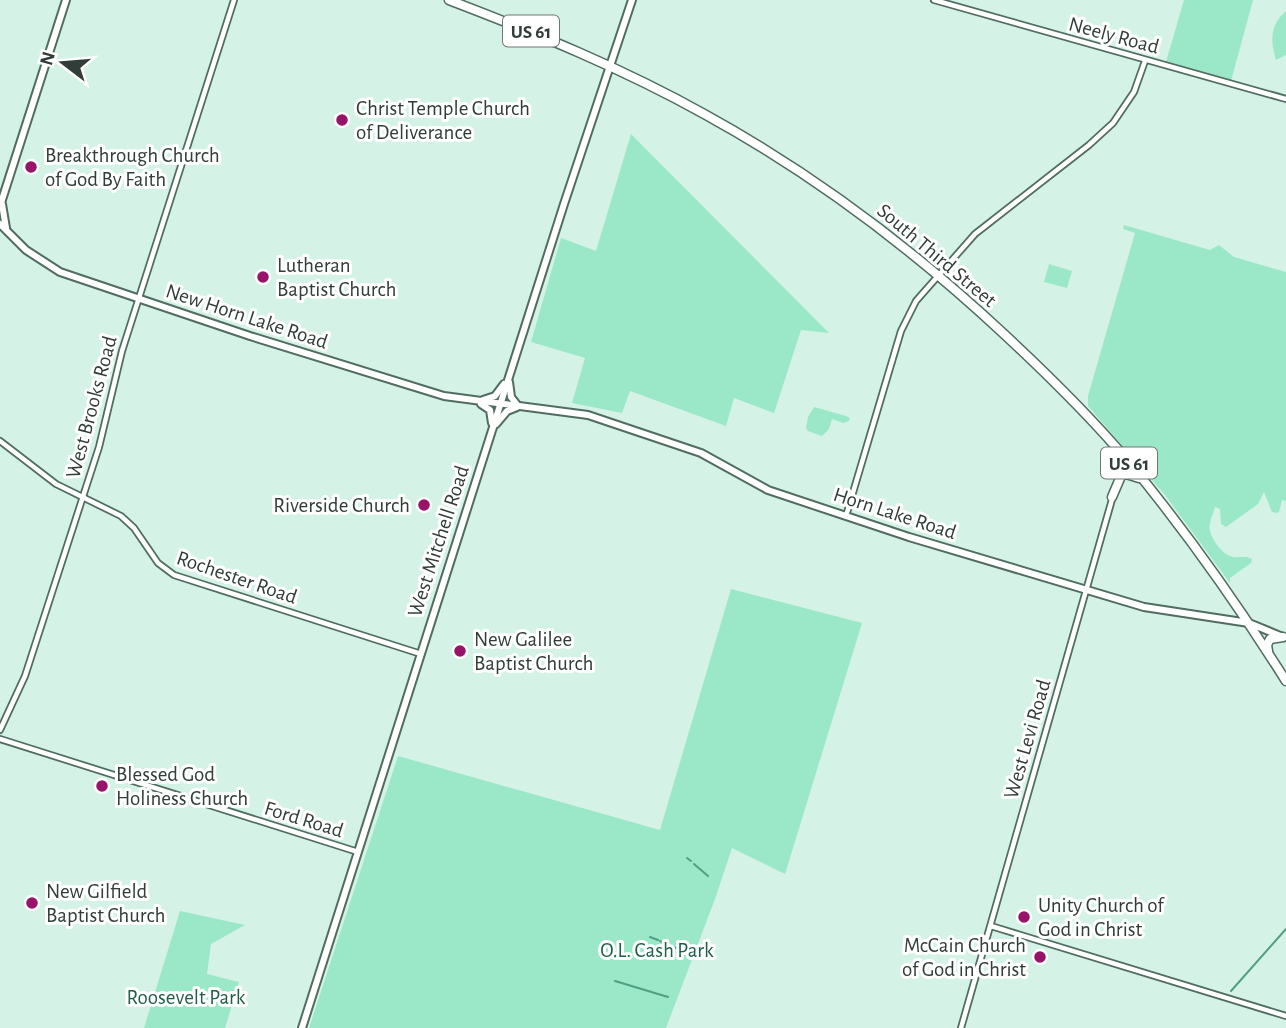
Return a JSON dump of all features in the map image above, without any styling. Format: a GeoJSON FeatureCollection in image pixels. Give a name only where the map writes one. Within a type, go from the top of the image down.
{"type":"FeatureCollection","features":[{"type":"Feature","properties":{"kind":"highway","name":"South Third Street"},"geometry":{"type":"LineString","coordinates":[[449,0],[543,36],[705,114],[785,162],[856,210],[939,275],[1030,357],[1127,460],[1249,623],[1286,681]]}},
{"type":"Feature","properties":{"kind":"highway"},"geometry":{"type":"LineString","coordinates":[[1112,497],[1123,475],[1130,474],[1141,478]]}},
{"type":"Feature","properties":{"kind":"highway"},"geometry":{"type":"LineString","coordinates":[[1269,654],[1267,645],[1270,639],[1284,638]]}},
{"type":"Feature","properties":{"kind":"main road"},"geometry":{"type":"LineString","coordinates":[[6,234],[2,199],[66,0]]}},
{"type":"Feature","properties":{"kind":"main road","name":"West Mitchell Road"},"geometry":{"type":"LineString","coordinates":[[302,1028],[500,404],[632,0]]}},
{"type":"Feature","properties":{"kind":"main road","name":"New Horn Lake Road"},"geometry":{"type":"LineString","coordinates":[[0,224],[6,234],[43,263],[60,272],[394,382],[444,396],[500,404]]}},
{"type":"Feature","properties":{"kind":"main road"},"geometry":{"type":"LineString","coordinates":[[473,401],[495,396],[509,376]]}},
{"type":"Feature","properties":{"kind":"main road"},"geometry":{"type":"LineString","coordinates":[[493,428],[507,411],[519,407],[510,397],[509,376]]}},
{"type":"Feature","properties":{"kind":"main road"},"geometry":{"type":"LineString","coordinates":[[473,401],[488,408],[493,428]]}},
{"type":"Feature","properties":{"kind":"main road","name":"Horn Lake Road"},"geometry":{"type":"LineString","coordinates":[[500,404],[606,420],[701,453],[768,490],[846,516],[1085,591],[1144,607],[1249,623],[1284,638]]}},
{"type":"Feature","properties":{"kind":"street","name":"West Brooks Road"},"geometry":{"type":"LineString","coordinates":[[0,730],[25,676],[84,496],[122,351],[234,0]]}},
{"type":"Feature","properties":{"kind":"street","name":"Neely Road"},"geometry":{"type":"LineString","coordinates":[[934,0],[1286,99]]}},
{"type":"Feature","properties":{"kind":"street"},"geometry":{"type":"LineString","coordinates":[[846,516],[901,331],[916,301],[975,234],[1089,145],[1113,123],[1134,92],[1144,61]]}},
{"type":"Feature","properties":{"kind":"street","name":"Rochester Road"},"geometry":{"type":"LineString","coordinates":[[0,441],[47,477],[125,518],[159,565],[180,578],[421,654]]}},
{"type":"Feature","properties":{"kind":"street","name":"West Levi Road"},"geometry":{"type":"LineString","coordinates":[[961,1028],[1112,497],[1121,467],[1127,460]]}},
{"type":"Feature","properties":{"kind":"street","name":"Ford Road"},"geometry":{"type":"LineString","coordinates":[[0,739],[358,852]]}},
{"type":"Feature","properties":{"kind":"street"},"geometry":{"type":"LineString","coordinates":[[990,926],[1286,1016]]}},
{"type":"Feature","properties":{"kind":"green space"},"geometry":{"type":"Polygon","coordinates":[[[1184,0],[1253,0],[1231,81],[1166,62],[1184,0]]]}},
{"type":"Feature","properties":{"kind":"green space"},"geometry":{"type":"Polygon","coordinates":[[[1286,11],[1286,55],[1276,60],[1273,46],[1274,27],[1286,11]]]}},
{"type":"Feature","properties":{"kind":"green space"},"geometry":{"type":"Polygon","coordinates":[[[631,134],[829,333],[801,330],[774,413],[734,398],[726,426],[630,391],[622,413],[572,403],[585,358],[531,342],[561,238],[596,251],[631,134]]]}},
{"type":"Feature","properties":{"kind":"green space"},"geometry":{"type":"Polygon","coordinates":[[[1124,225],[1210,250],[1219,245],[1234,257],[1286,272],[1286,501],[1282,500],[1279,512],[1272,512],[1264,492],[1258,504],[1226,527],[1221,524],[1220,509],[1215,507],[1210,521],[1210,532],[1215,542],[1230,556],[1252,559],[1251,563],[1230,578],[1230,583],[1165,495],[1088,406],[1088,396],[1135,233],[1123,229],[1124,225]]]}},
{"type":"Feature","properties":{"kind":"green space"},"geometry":{"type":"Polygon","coordinates":[[[1049,264],[1072,271],[1067,288],[1044,282],[1049,264]]]}},
{"type":"Feature","properties":{"kind":"green space"},"geometry":{"type":"Polygon","coordinates":[[[814,407],[846,416],[850,418],[849,421],[843,423],[832,419],[829,429],[822,436],[808,431],[808,417],[814,407]]]}},
{"type":"Feature","properties":{"kind":"green space","name":"O.L. Cash Park"},"geometry":{"type":"Polygon","coordinates":[[[731,589],[862,623],[785,874],[732,848],[666,1028],[309,1028],[398,756],[660,830],[731,589]]]}},
{"type":"Feature","properties":{"kind":"green space","name":"Roosevelt Park"},"geometry":{"type":"Polygon","coordinates":[[[180,911],[245,925],[211,944],[207,974],[239,982],[225,1028],[144,1028],[180,911]]]}},
{"type":"Feature","properties":{"kind":"waterway"},"geometry":{"type":"LineString","coordinates":[[687,858],[691,861]]}},
{"type":"Feature","properties":{"kind":"waterway"},"geometry":{"type":"LineString","coordinates":[[694,864],[708,876]]}},
{"type":"Feature","properties":{"kind":"waterway"},"geometry":{"type":"LineString","coordinates":[[1231,991],[1286,929]]}},
{"type":"Feature","properties":{"kind":"waterway"},"geometry":{"type":"LineString","coordinates":[[650,937],[658,940]]}},
{"type":"Feature","properties":{"kind":"waterway"},"geometry":{"type":"LineString","coordinates":[[660,941],[689,954]]}},
{"type":"Feature","properties":{"kind":"waterway"},"geometry":{"type":"LineString","coordinates":[[615,981],[668,997]]}},
{"type":"Feature","properties":{"kind":"place","name":"Christ Temple Church of Deliverance"},"geometry":{"type":"Point","coordinates":[342,120]}},
{"type":"Feature","properties":{"kind":"place","name":"Breakthrough Church of God By Faith"},"geometry":{"type":"Point","coordinates":[31,167]}},
{"type":"Feature","properties":{"kind":"place","name":"Lutheran Baptist Church"},"geometry":{"type":"Point","coordinates":[263,277]}},
{"type":"Feature","properties":{"kind":"place","name":"Riverside Church"},"geometry":{"type":"Point","coordinates":[424,505]}},
{"type":"Feature","properties":{"kind":"place","name":"New Galilee Baptist Church"},"geometry":{"type":"Point","coordinates":[460,651]}},
{"type":"Feature","properties":{"kind":"place","name":"Blessed God Holiness Church"},"geometry":{"type":"Point","coordinates":[102,786]}},
{"type":"Feature","properties":{"kind":"place","name":"New Gilfield Baptist Church"},"geometry":{"type":"Point","coordinates":[32,903]}},
{"type":"Feature","properties":{"kind":"place","name":"Unity Church of God in Christ"},"geometry":{"type":"Point","coordinates":[1024,917]}},
{"type":"Feature","properties":{"kind":"place","name":"McCain Church of God in Christ"},"geometry":{"type":"Point","coordinates":[1040,957]}}]}
